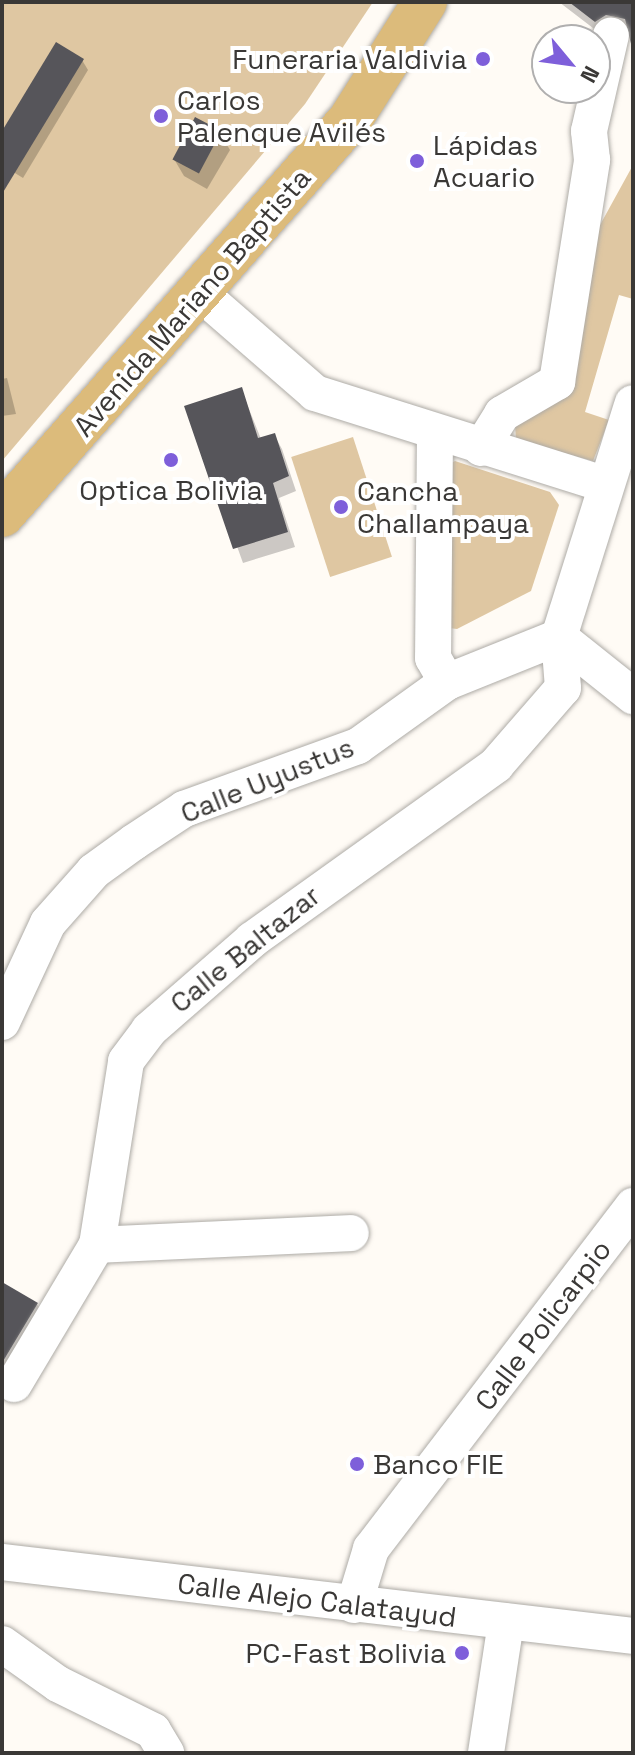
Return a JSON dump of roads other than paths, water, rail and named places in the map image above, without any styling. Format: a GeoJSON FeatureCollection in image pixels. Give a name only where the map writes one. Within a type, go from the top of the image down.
{"type":"FeatureCollection","features":[{"type":"Feature","properties":{"kind":"main road","name":"Avenida Mariano Baptista"},"geometry":{"type":"LineString","coordinates":[[2,515],[350,120],[425,2]]}},
{"type":"Feature","properties":{"kind":"street"},"geometry":{"type":"LineString","coordinates":[[481,448],[502,414],[557,382],[592,160],[589,131],[595,104]]}},
{"type":"Feature","properties":{"kind":"street"},"geometry":{"type":"LineString","coordinates":[[200,293],[315,393],[435,434],[606,485]]}},
{"type":"Feature","properties":{"kind":"street"},"geometry":{"type":"LineString","coordinates":[[633,403],[559,637],[633,696]]}},
{"type":"Feature","properties":{"kind":"street"},"geometry":{"type":"LineString","coordinates":[[435,434],[433,658],[447,682]]}},
{"type":"Feature","properties":{"kind":"street","name":"Calle Uyustus"},"geometry":{"type":"LineString","coordinates":[[2,1022],[48,923],[94,871],[184,809],[358,746],[447,682],[559,637]]}},
{"type":"Feature","properties":{"kind":"street","name":"Calle Baltazar"},"geometry":{"type":"LineString","coordinates":[[14,1384],[97,1245],[126,1061],[149,1030],[252,940],[496,765],[563,688],[559,637]]}},
{"type":"Feature","properties":{"kind":"street","name":"Calle Policarpio"},"geometry":{"type":"LineString","coordinates":[[354,1605],[371,1549],[633,1206]]}},
{"type":"Feature","properties":{"kind":"street"},"geometry":{"type":"LineString","coordinates":[[97,1245],[351,1233]]}},
{"type":"Feature","properties":{"kind":"street","name":"Calle Alejo Calatayud"},"geometry":{"type":"LineString","coordinates":[[2,1562],[633,1636]]}},
{"type":"Feature","properties":{"kind":"street"},"geometry":{"type":"LineString","coordinates":[[486,1753],[506,1622]]}},
{"type":"Feature","properties":{"kind":"street"},"geometry":{"type":"LineString","coordinates":[[2,1644],[58,1684],[153,1731],[166,1753]]}},
{"type":"Feature","properties":{"kind":"place","name":"Funeraria Valdivia"},"geometry":{"type":"Point","coordinates":[483,59]}},
{"type":"Feature","properties":{"kind":"place","name":"Carlos Palenque Avilés"},"geometry":{"type":"Point","coordinates":[161,116]}},
{"type":"Feature","properties":{"kind":"place","name":"Lápidas Acuario"},"geometry":{"type":"Point","coordinates":[417,161]}},
{"type":"Feature","properties":{"kind":"place","name":"Optica Bolivia"},"geometry":{"type":"Point","coordinates":[171,460]}},
{"type":"Feature","properties":{"kind":"place","name":"Cancha Challampaya"},"geometry":{"type":"Point","coordinates":[341,507]}},
{"type":"Feature","properties":{"kind":"place","name":"Banco FIE"},"geometry":{"type":"Point","coordinates":[357,1464]}},
{"type":"Feature","properties":{"kind":"place","name":"PC-Fast Bolivia"},"geometry":{"type":"Point","coordinates":[462,1653]}}]}
